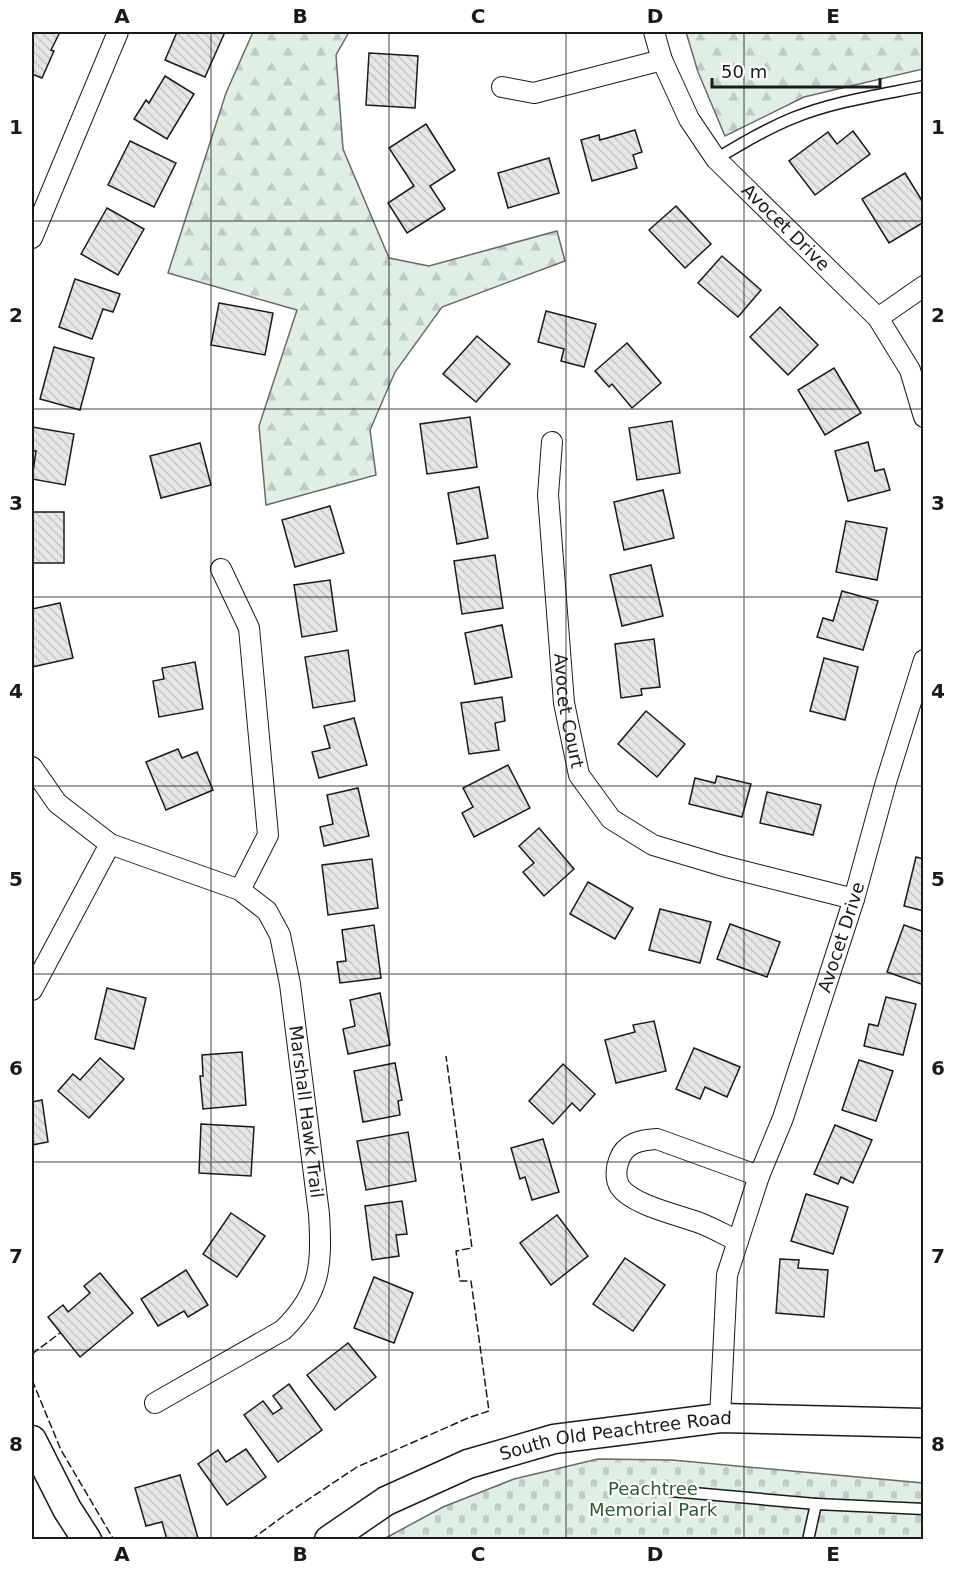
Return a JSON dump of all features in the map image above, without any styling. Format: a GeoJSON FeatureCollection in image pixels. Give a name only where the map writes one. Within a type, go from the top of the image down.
{"type":"FeatureCollection","features":[{"type":"Feature","properties":{"kind":"street"},"geometry":{"type":"LineString","coordinates":[[32,238],[117,32]]}},
{"type":"Feature","properties":{"kind":"street","name":"Avocet Drive"},"geometry":{"type":"LineString","coordinates":[[654,32],[662,60],[689,119],[716,159],[731,177],[878,318],[917,366],[924,417]]}},
{"type":"Feature","properties":{"kind":"street"},"geometry":{"type":"LineString","coordinates":[[502,87],[534,93],[662,60]]}},
{"type":"Feature","properties":{"kind":"street"},"geometry":{"type":"LineString","coordinates":[[878,318],[924,286]]}},
{"type":"Feature","properties":{"kind":"street","name":"Avocet Court"},"geometry":{"type":"LineString","coordinates":[[552,442],[548,495],[564,703],[579,775],[610,819],[654,845],[723,866],[854,899]]}},
{"type":"Feature","properties":{"kind":"street"},"geometry":{"type":"LineString","coordinates":[[221,569],[249,628],[268,834],[240,890]]}},
{"type":"Feature","properties":{"kind":"street","name":"Avocet Drive"},"geometry":{"type":"LineString","coordinates":[[720,1418],[727,1275],[759,1176],[783,1118],[854,899],[886,782],[924,660]]}},
{"type":"Feature","properties":{"kind":"street","name":"Marshall Hawk Trail"},"geometry":{"type":"LineString","coordinates":[[32,767],[57,803],[110,844],[240,890],[267,911],[280,935],[290,984],[319,1214],[321,1247],[318,1272],[310,1299],[298,1316],[283,1330],[155,1404]]}},
{"type":"Feature","properties":{"kind":"street"},"geometry":{"type":"LineString","coordinates":[[32,990],[110,844]]}},
{"type":"Feature","properties":{"kind":"street"},"geometry":{"type":"LineString","coordinates":[[738,1241],[700,1223],[633,1199],[619,1186],[616,1170],[621,1155],[628,1147],[639,1140],[657,1139],[759,1176]]}},
{"type":"Feature","properties":{"kind":"street","name":"South Old Peachtree Road"},"geometry":{"type":"LineString","coordinates":[[329,1539],[386,1501],[468,1464],[554,1439],[720,1418],[924,1423]]}},
{"type":"Feature","properties":{"kind":"street"},"geometry":{"type":"LineString","coordinates":[[32,1440],[67,1509],[87,1539]]}},
{"type":"Feature","properties":{"kind":"lane"},"geometry":{"type":"LineString","coordinates":[[716,159],[751,137],[794,118],[842,102],[924,86]]}},
{"type":"Feature","properties":{"kind":"lane"},"geometry":{"type":"LineString","coordinates":[[671,1491],[816,1504],[924,1509]]}},
{"type":"Feature","properties":{"kind":"lane"},"geometry":{"type":"LineString","coordinates":[[808,1539],[816,1504]]}},
{"type":"Feature","properties":{"kind":"green space"},"geometry":{"type":"Polygon","coordinates":[[[253,32],[349,32],[336,55],[343,149],[389,258],[429,266],[557,231],[565,261],[442,307],[395,372],[370,430],[376,475],[266,505],[259,426],[297,310],[168,273],[226,93],[253,32]]]}},
{"type":"Feature","properties":{"kind":"green space"},"geometry":{"type":"Polygon","coordinates":[[[686,32],[923,32],[923,69],[804,97],[725,136],[698,72],[686,32]]]}},
{"type":"Feature","properties":{"kind":"green space","name":"Peachtree Memorial Park"},"geometry":{"type":"Polygon","coordinates":[[[598,1459],[672,1460],[923,1483],[923,1539],[382,1540],[443,1507],[514,1479],[598,1459]]]}},
{"type":"Feature","properties":{"kind":"building"},"geometry":{"type":"Polygon","coordinates":[[[32,32],[60,32],[51,50],[54,51],[42,78],[32,74],[32,32]]]}},
{"type":"Feature","properties":{"kind":"building"},"geometry":{"type":"Polygon","coordinates":[[[177,32],[225,32],[205,77],[165,60],[177,32]]]}},
{"type":"Feature","properties":{"kind":"building"},"geometry":{"type":"Polygon","coordinates":[[[369,53],[418,56],[415,108],[366,105],[369,53]]]}},
{"type":"Feature","properties":{"kind":"building"},"geometry":{"type":"Polygon","coordinates":[[[165,76],[194,94],[167,139],[134,119],[146,100],[149,103],[165,76]]]}},
{"type":"Feature","properties":{"kind":"building"},"geometry":{"type":"Polygon","coordinates":[[[426,124],[455,170],[430,186],[445,209],[407,233],[388,203],[414,186],[389,148],[426,124]]]}},
{"type":"Feature","properties":{"kind":"building"},"geometry":{"type":"Polygon","coordinates":[[[635,130],[642,152],[633,155],[637,168],[592,181],[581,140],[599,135],[600,140],[635,130]]]}},
{"type":"Feature","properties":{"kind":"building"},"geometry":{"type":"Polygon","coordinates":[[[853,131],[870,154],[815,195],[789,161],[828,132],[837,144],[853,131]]]}},
{"type":"Feature","properties":{"kind":"building"},"geometry":{"type":"Polygon","coordinates":[[[130,141],[176,163],[154,207],[108,185],[130,141]]]}},
{"type":"Feature","properties":{"kind":"building"},"geometry":{"type":"Polygon","coordinates":[[[549,158],[559,193],[508,208],[498,173],[549,158]]]}},
{"type":"Feature","properties":{"kind":"building"},"geometry":{"type":"Polygon","coordinates":[[[905,173],[924,204],[924,222],[889,243],[862,199],[905,173]]]}},
{"type":"Feature","properties":{"kind":"building"},"geometry":{"type":"Polygon","coordinates":[[[676,206],[711,244],[685,268],[649,230],[676,206]]]}},
{"type":"Feature","properties":{"kind":"building"},"geometry":{"type":"Polygon","coordinates":[[[107,208],[144,229],[118,275],[81,254],[107,208]]]}},
{"type":"Feature","properties":{"kind":"building"},"geometry":{"type":"Polygon","coordinates":[[[722,256],[761,290],[738,317],[698,283],[722,256]]]}},
{"type":"Feature","properties":{"kind":"building"},"geometry":{"type":"Polygon","coordinates":[[[75,279],[120,294],[113,312],[103,309],[92,339],[59,327],[75,279]]]}},
{"type":"Feature","properties":{"kind":"building"},"geometry":{"type":"Polygon","coordinates":[[[219,303],[273,313],[265,355],[211,345],[219,303]]]}},
{"type":"Feature","properties":{"kind":"building"},"geometry":{"type":"Polygon","coordinates":[[[780,307],[818,345],[788,375],[750,337],[780,307]]]}},
{"type":"Feature","properties":{"kind":"building"},"geometry":{"type":"Polygon","coordinates":[[[546,311],[596,324],[584,367],[561,361],[564,349],[538,342],[546,311]]]}},
{"type":"Feature","properties":{"kind":"building"},"geometry":{"type":"Polygon","coordinates":[[[477,336],[510,364],[476,402],[443,374],[477,336]]]}},
{"type":"Feature","properties":{"kind":"building"},"geometry":{"type":"Polygon","coordinates":[[[627,343],[661,383],[632,408],[612,384],[609,387],[595,371],[627,343]]]}},
{"type":"Feature","properties":{"kind":"building"},"geometry":{"type":"Polygon","coordinates":[[[54,347],[94,358],[80,410],[40,399],[54,347]]]}},
{"type":"Feature","properties":{"kind":"building"},"geometry":{"type":"Polygon","coordinates":[[[834,368],[861,413],[825,435],[798,390],[834,368]]]}},
{"type":"Feature","properties":{"kind":"building"},"geometry":{"type":"Polygon","coordinates":[[[470,417],[477,467],[427,474],[420,424],[470,417]]]}},
{"type":"Feature","properties":{"kind":"building"},"geometry":{"type":"Polygon","coordinates":[[[672,421],[680,473],[637,480],[629,428],[672,421]]]}},
{"type":"Feature","properties":{"kind":"building"},"geometry":{"type":"Polygon","coordinates":[[[32,427],[74,434],[65,485],[32,479],[36,451],[32,451],[32,427]]]}},
{"type":"Feature","properties":{"kind":"building"},"geometry":{"type":"Polygon","coordinates":[[[868,442],[875,471],[884,469],[890,490],[848,501],[835,451],[868,442]]]}},
{"type":"Feature","properties":{"kind":"building"},"geometry":{"type":"Polygon","coordinates":[[[200,443],[211,485],[161,498],[150,456],[200,443]]]}},
{"type":"Feature","properties":{"kind":"building"},"geometry":{"type":"Polygon","coordinates":[[[479,487],[488,538],[457,544],[448,493],[479,487]]]}},
{"type":"Feature","properties":{"kind":"building"},"geometry":{"type":"Polygon","coordinates":[[[663,490],[674,538],[624,550],[614,502],[663,490]]]}},
{"type":"Feature","properties":{"kind":"building"},"geometry":{"type":"Polygon","coordinates":[[[330,506],[344,553],[295,567],[282,520],[330,506]]]}},
{"type":"Feature","properties":{"kind":"building"},"geometry":{"type":"Polygon","coordinates":[[[32,512],[64,512],[64,563],[32,563],[32,512]]]}},
{"type":"Feature","properties":{"kind":"building"},"geometry":{"type":"Polygon","coordinates":[[[846,521],[887,528],[877,580],[836,572],[846,521]]]}},
{"type":"Feature","properties":{"kind":"building"},"geometry":{"type":"Polygon","coordinates":[[[495,555],[503,608],[462,614],[454,561],[495,555]]]}},
{"type":"Feature","properties":{"kind":"building"},"geometry":{"type":"Polygon","coordinates":[[[651,565],[663,616],[622,626],[610,575],[651,565]]]}},
{"type":"Feature","properties":{"kind":"building"},"geometry":{"type":"Polygon","coordinates":[[[330,580],[337,631],[302,637],[294,585],[330,580]]]}},
{"type":"Feature","properties":{"kind":"building"},"geometry":{"type":"Polygon","coordinates":[[[842,591],[878,601],[863,650],[817,637],[823,618],[833,621],[842,591]]]}},
{"type":"Feature","properties":{"kind":"building"},"geometry":{"type":"Polygon","coordinates":[[[60,603],[73,658],[32,667],[32,609],[60,603]]]}},
{"type":"Feature","properties":{"kind":"building"},"geometry":{"type":"Polygon","coordinates":[[[502,625],[512,677],[475,684],[465,633],[502,625]]]}},
{"type":"Feature","properties":{"kind":"building"},"geometry":{"type":"Polygon","coordinates":[[[654,639],[660,687],[641,689],[642,695],[621,698],[615,644],[654,639]]]}},
{"type":"Feature","properties":{"kind":"building"},"geometry":{"type":"Polygon","coordinates":[[[348,650],[355,701],[313,708],[305,657],[348,650]]]}},
{"type":"Feature","properties":{"kind":"building"},"geometry":{"type":"Polygon","coordinates":[[[824,658],[858,667],[845,720],[810,711],[824,658]]]}},
{"type":"Feature","properties":{"kind":"building"},"geometry":{"type":"Polygon","coordinates":[[[195,662],[203,709],[159,717],[153,681],[164,679],[162,668],[195,662]]]}},
{"type":"Feature","properties":{"kind":"building"},"geometry":{"type":"Polygon","coordinates":[[[502,697],[505,721],[495,723],[499,750],[469,754],[461,703],[502,697]]]}},
{"type":"Feature","properties":{"kind":"building"},"geometry":{"type":"Polygon","coordinates":[[[646,711],[685,744],[657,777],[618,744],[646,711]]]}},
{"type":"Feature","properties":{"kind":"building"},"geometry":{"type":"Polygon","coordinates":[[[354,718],[367,765],[319,778],[312,752],[330,748],[324,726],[354,718]]]}},
{"type":"Feature","properties":{"kind":"building"},"geometry":{"type":"Polygon","coordinates":[[[178,749],[182,758],[197,752],[213,790],[166,810],[146,762],[178,749]]]}},
{"type":"Feature","properties":{"kind":"building"},"geometry":{"type":"Polygon","coordinates":[[[508,765],[530,808],[474,837],[462,813],[473,807],[463,788],[508,765]]]}},
{"type":"Feature","properties":{"kind":"building"},"geometry":{"type":"Polygon","coordinates":[[[717,776],[751,784],[742,817],[689,804],[695,778],[715,783],[717,776]]]}},
{"type":"Feature","properties":{"kind":"building"},"geometry":{"type":"Polygon","coordinates":[[[358,788],[369,836],[324,846],[320,827],[333,824],[327,795],[358,788]]]}},
{"type":"Feature","properties":{"kind":"building"},"geometry":{"type":"Polygon","coordinates":[[[767,792],[821,805],[813,835],[760,823],[767,792]]]}},
{"type":"Feature","properties":{"kind":"building"},"geometry":{"type":"Polygon","coordinates":[[[539,828],[574,869],[544,896],[523,872],[534,863],[519,846],[539,828]]]}},
{"type":"Feature","properties":{"kind":"building"},"geometry":{"type":"Polygon","coordinates":[[[916,857],[924,859],[924,911],[904,906],[916,857]]]}},
{"type":"Feature","properties":{"kind":"building"},"geometry":{"type":"Polygon","coordinates":[[[372,859],[378,908],[328,915],[322,865],[372,859]]]}},
{"type":"Feature","properties":{"kind":"building"},"geometry":{"type":"Polygon","coordinates":[[[588,882],[633,908],[615,939],[570,914],[588,882]]]}},
{"type":"Feature","properties":{"kind":"building"},"geometry":{"type":"Polygon","coordinates":[[[660,909],[711,922],[700,963],[649,950],[660,909]]]}},
{"type":"Feature","properties":{"kind":"building"},"geometry":{"type":"Polygon","coordinates":[[[730,924],[780,942],[767,977],[717,959],[730,924]]]}},
{"type":"Feature","properties":{"kind":"building"},"geometry":{"type":"Polygon","coordinates":[[[374,925],[381,978],[340,983],[337,962],[346,961],[342,930],[374,925]]]}},
{"type":"Feature","properties":{"kind":"building"},"geometry":{"type":"Polygon","coordinates":[[[904,925],[924,932],[924,985],[887,972],[904,925]]]}},
{"type":"Feature","properties":{"kind":"building"},"geometry":{"type":"Polygon","coordinates":[[[107,988],[146,998],[134,1049],[95,1039],[107,988]]]}},
{"type":"Feature","properties":{"kind":"building"},"geometry":{"type":"Polygon","coordinates":[[[380,993],[390,1045],[348,1054],[343,1029],[355,1026],[350,1000],[380,993]]]}},
{"type":"Feature","properties":{"kind":"building"},"geometry":{"type":"Polygon","coordinates":[[[886,997],[916,1004],[903,1055],[864,1046],[869,1024],[878,1026],[886,997]]]}},
{"type":"Feature","properties":{"kind":"building"},"geometry":{"type":"Polygon","coordinates":[[[654,1021],[666,1071],[616,1083],[605,1040],[635,1032],[633,1025],[654,1021]]]}},
{"type":"Feature","properties":{"kind":"building"},"geometry":{"type":"Polygon","coordinates":[[[694,1048],[740,1067],[727,1097],[705,1087],[700,1099],[676,1089],[694,1048]]]}},
{"type":"Feature","properties":{"kind":"building"},"geometry":{"type":"Polygon","coordinates":[[[242,1052],[246,1105],[203,1109],[200,1076],[203,1076],[202,1055],[242,1052]]]}},
{"type":"Feature","properties":{"kind":"building"},"geometry":{"type":"Polygon","coordinates":[[[100,1058],[124,1079],[89,1118],[58,1091],[73,1074],[80,1080],[100,1058]]]}},
{"type":"Feature","properties":{"kind":"building"},"geometry":{"type":"Polygon","coordinates":[[[859,1060],[893,1071],[876,1121],[842,1110],[859,1060]]]}},
{"type":"Feature","properties":{"kind":"building"},"geometry":{"type":"Polygon","coordinates":[[[395,1063],[402,1100],[398,1101],[400,1115],[363,1122],[354,1071],[395,1063]]]}},
{"type":"Feature","properties":{"kind":"building"},"geometry":{"type":"Polygon","coordinates":[[[563,1064],[595,1094],[580,1111],[572,1103],[553,1124],[529,1101],[563,1064]]]}},
{"type":"Feature","properties":{"kind":"building"},"geometry":{"type":"Polygon","coordinates":[[[42,1100],[48,1142],[32,1145],[32,1102],[42,1100]]]}},
{"type":"Feature","properties":{"kind":"building"},"geometry":{"type":"Polygon","coordinates":[[[201,1124],[254,1127],[251,1176],[199,1173],[201,1124]]]}},
{"type":"Feature","properties":{"kind":"building"},"geometry":{"type":"Polygon","coordinates":[[[835,1125],[872,1140],[853,1183],[841,1177],[838,1184],[814,1174],[835,1125]]]}},
{"type":"Feature","properties":{"kind":"building"},"geometry":{"type":"Polygon","coordinates":[[[408,1132],[416,1181],[366,1190],[357,1141],[408,1132]]]}},
{"type":"Feature","properties":{"kind":"building"},"geometry":{"type":"Polygon","coordinates":[[[543,1139],[559,1192],[532,1200],[525,1177],[520,1179],[511,1148],[543,1139]]]}},
{"type":"Feature","properties":{"kind":"building"},"geometry":{"type":"Polygon","coordinates":[[[806,1194],[848,1207],[833,1254],[791,1241],[806,1194]]]}},
{"type":"Feature","properties":{"kind":"building"},"geometry":{"type":"Polygon","coordinates":[[[402,1201],[407,1234],[396,1235],[399,1256],[372,1260],[365,1206],[402,1201]]]}},
{"type":"Feature","properties":{"kind":"building"},"geometry":{"type":"Polygon","coordinates":[[[231,1213],[265,1236],[237,1277],[203,1254],[231,1213]]]}},
{"type":"Feature","properties":{"kind":"building"},"geometry":{"type":"Polygon","coordinates":[[[557,1215],[588,1256],[551,1285],[520,1243],[557,1215]]]}},
{"type":"Feature","properties":{"kind":"building"},"geometry":{"type":"Polygon","coordinates":[[[625,1258],[665,1285],[633,1331],[593,1304],[625,1258]]]}},
{"type":"Feature","properties":{"kind":"building"},"geometry":{"type":"Polygon","coordinates":[[[780,1259],[799,1260],[798,1268],[828,1270],[824,1317],[776,1313],[780,1259]]]}},
{"type":"Feature","properties":{"kind":"building"},"geometry":{"type":"Polygon","coordinates":[[[186,1270],[208,1305],[188,1317],[184,1311],[158,1326],[141,1299],[186,1270]]]}},
{"type":"Feature","properties":{"kind":"building"},"geometry":{"type":"Polygon","coordinates":[[[100,1273],[133,1313],[80,1357],[48,1317],[63,1305],[68,1312],[90,1293],[84,1286],[100,1273]]]}},
{"type":"Feature","properties":{"kind":"building"},"geometry":{"type":"Polygon","coordinates":[[[374,1277],[413,1293],[394,1343],[354,1328],[374,1277]]]}},
{"type":"Feature","properties":{"kind":"building"},"geometry":{"type":"Polygon","coordinates":[[[348,1343],[376,1377],[335,1410],[307,1375],[348,1343]]]}},
{"type":"Feature","properties":{"kind":"building"},"geometry":{"type":"Polygon","coordinates":[[[289,1384],[322,1430],[278,1462],[244,1415],[263,1401],[273,1414],[282,1408],[273,1396],[289,1384]]]}},
{"type":"Feature","properties":{"kind":"building"},"geometry":{"type":"Polygon","coordinates":[[[246,1449],[266,1477],[227,1505],[198,1464],[218,1450],[226,1462],[246,1449]]]}},
{"type":"Feature","properties":{"kind":"building"},"geometry":{"type":"Polygon","coordinates":[[[180,1475],[198,1538],[167,1540],[162,1522],[146,1526],[135,1488],[180,1475]]]}},
{"type":"Feature","properties":{"kind":"fence"},"geometry":{"type":"LineString","coordinates":[[251,1540],[357,1467],[489,1411],[471,1281],[460,1281],[456,1251],[472,1248],[446,1056]]}},
{"type":"Feature","properties":{"kind":"fence"},"geometry":{"type":"LineString","coordinates":[[32,1354],[60,1333]]}},
{"type":"Feature","properties":{"kind":"fence"},"geometry":{"type":"LineString","coordinates":[[32,1380],[61,1450],[114,1540]]}}]}
